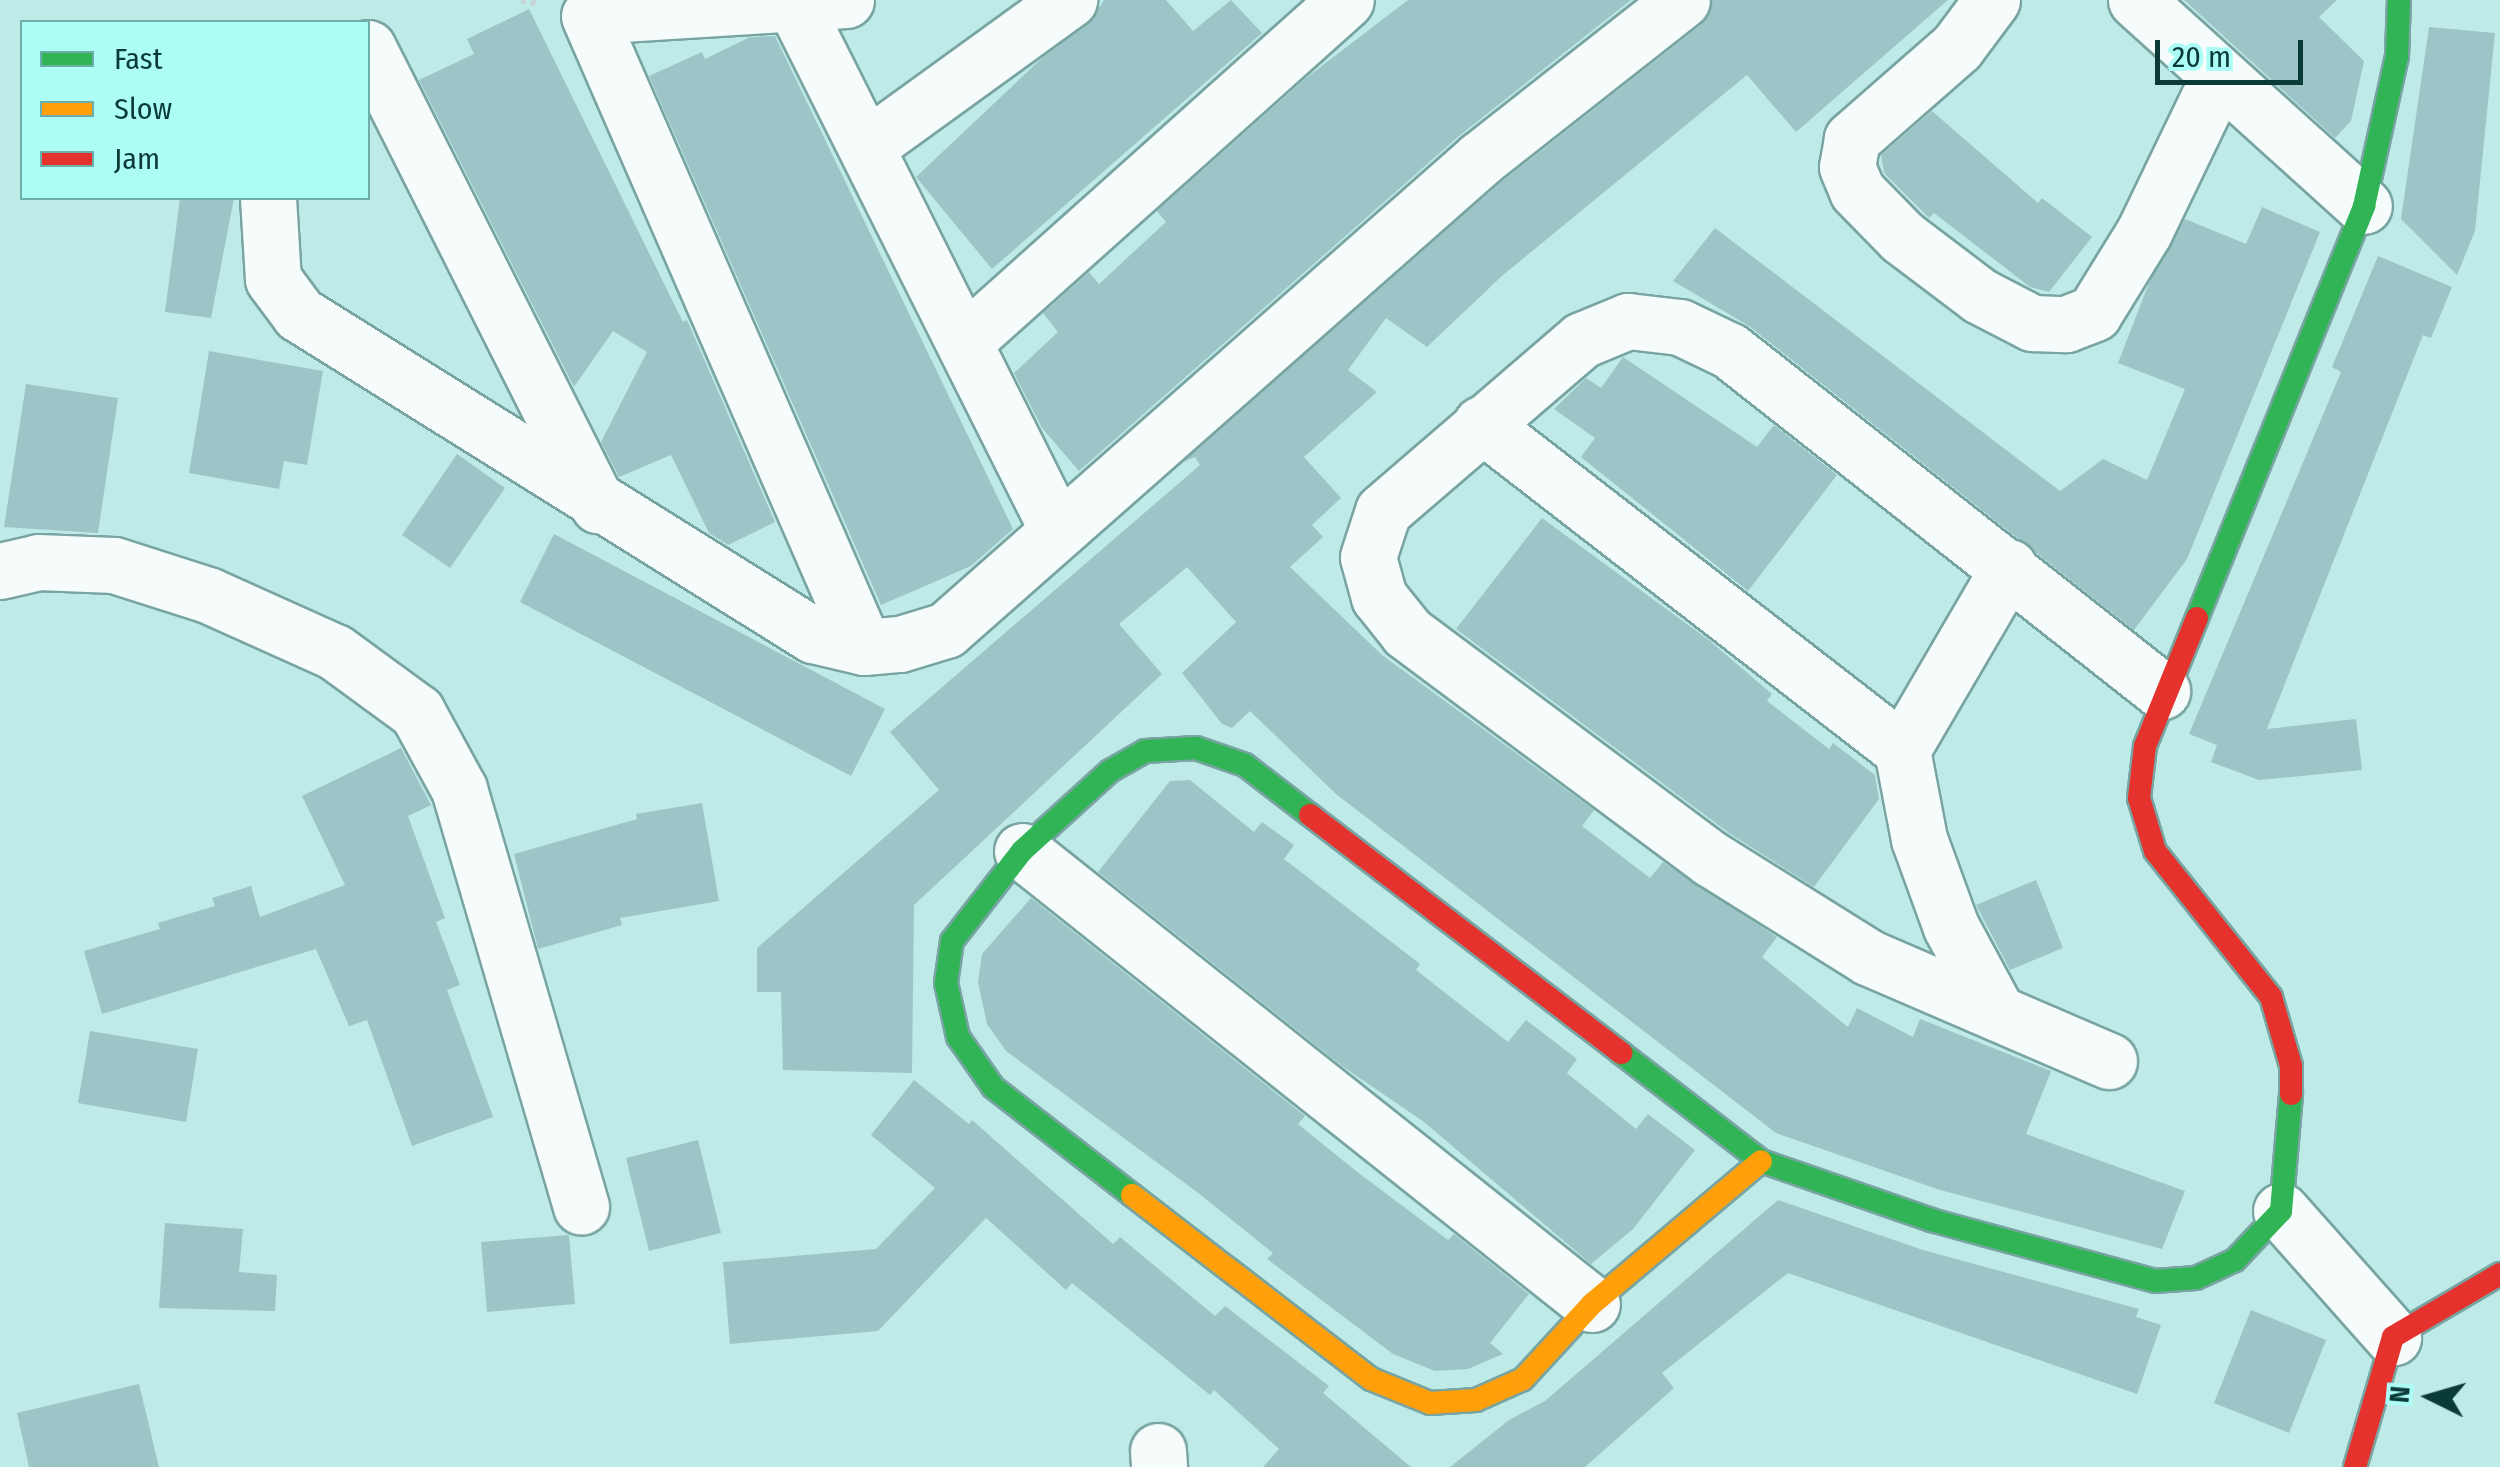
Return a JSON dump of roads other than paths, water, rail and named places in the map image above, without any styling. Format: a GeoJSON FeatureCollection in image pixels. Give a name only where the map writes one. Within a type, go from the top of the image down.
{"type":"FeatureCollection","features":[{"type":"Feature","properties":{"kind":"street"},"geometry":{"type":"LineString","coordinates":[[870,144],[1068,0]]}},
{"type":"Feature","properties":{"kind":"street"},"geometry":{"type":"LineString","coordinates":[[966,340],[1346,0]]}},
{"type":"Feature","properties":{"kind":"street"},"geometry":{"type":"LineString","coordinates":[[268,200],[273,279],[300,314],[599,506],[813,635],[864,647],[946,630],[1480,159],[1682,0]]}},
{"type":"Feature","properties":{"kind":"street"},"geometry":{"type":"LineString","coordinates":[[1992,0],[1957,47],[1852,139],[1847,167],[1857,190],[1902,237],[1980,296],[2032,323],[2066,324],[2094,313],[2144,232],[2218,78]]}},
{"type":"Feature","properties":{"kind":"street"},"geometry":{"type":"LineString","coordinates":[[2136,0],[2364,206]]}},
{"type":"Feature","properties":{"kind":"street"},"geometry":{"type":"LineString","coordinates":[[1761,1160],[1592,1304],[1523,1379],[1476,1400],[1430,1402],[1371,1379],[993,1087],[958,1037],[946,983],[952,940],[1022,851],[1110,771],[1146,751],[1196,748],[1244,765],[1761,1160],[1931,1220],[2156,1281],[2196,1278],[2235,1260],[2280,1211],[2292,1142],[2291,1066],[2271,998],[2155,851],[2139,798],[2162,691],[2364,206],[2397,56],[2398,0]]}},
{"type":"Feature","properties":{"kind":"street"},"geometry":{"type":"LineString","coordinates":[[864,647],[589,16],[821,4],[870,144],[1057,530]]}},
{"type":"Feature","properties":{"kind":"street"},"geometry":{"type":"LineString","coordinates":[[370,52],[599,506]]}},
{"type":"Feature","properties":{"kind":"street"},"geometry":{"type":"LineString","coordinates":[[2110,1061],[1868,956],[1711,859],[1407,632],[1379,596],[1368,558],[1383,511],[1582,340],[1628,322],[1680,327],[1730,352],[2009,566],[2162,691]]}},
{"type":"Feature","properties":{"kind":"street"},"geometry":{"type":"LineString","coordinates":[[1480,424],[1902,750]]}},
{"type":"Feature","properties":{"kind":"street"},"geometry":{"type":"LineString","coordinates":[[0,571],[38,562],[114,565],[208,595],[335,652],[417,712],[459,790],[581,1206]]}},
{"type":"Feature","properties":{"kind":"street"},"geometry":{"type":"LineString","coordinates":[[1997,1012],[1951,927],[1918,839],[1902,750],[2009,566]]}},
{"type":"Feature","properties":{"kind":"street"},"geometry":{"type":"LineString","coordinates":[[1022,851],[1592,1304]]}},
{"type":"Feature","properties":{"kind":"street"},"geometry":{"type":"LineString","coordinates":[[2280,1211],[2394,1337]]}},
{"type":"Feature","properties":{"kind":"street"},"geometry":{"type":"LineString","coordinates":[[2355,1467],[2394,1337],[2500,1274]]}}]}
